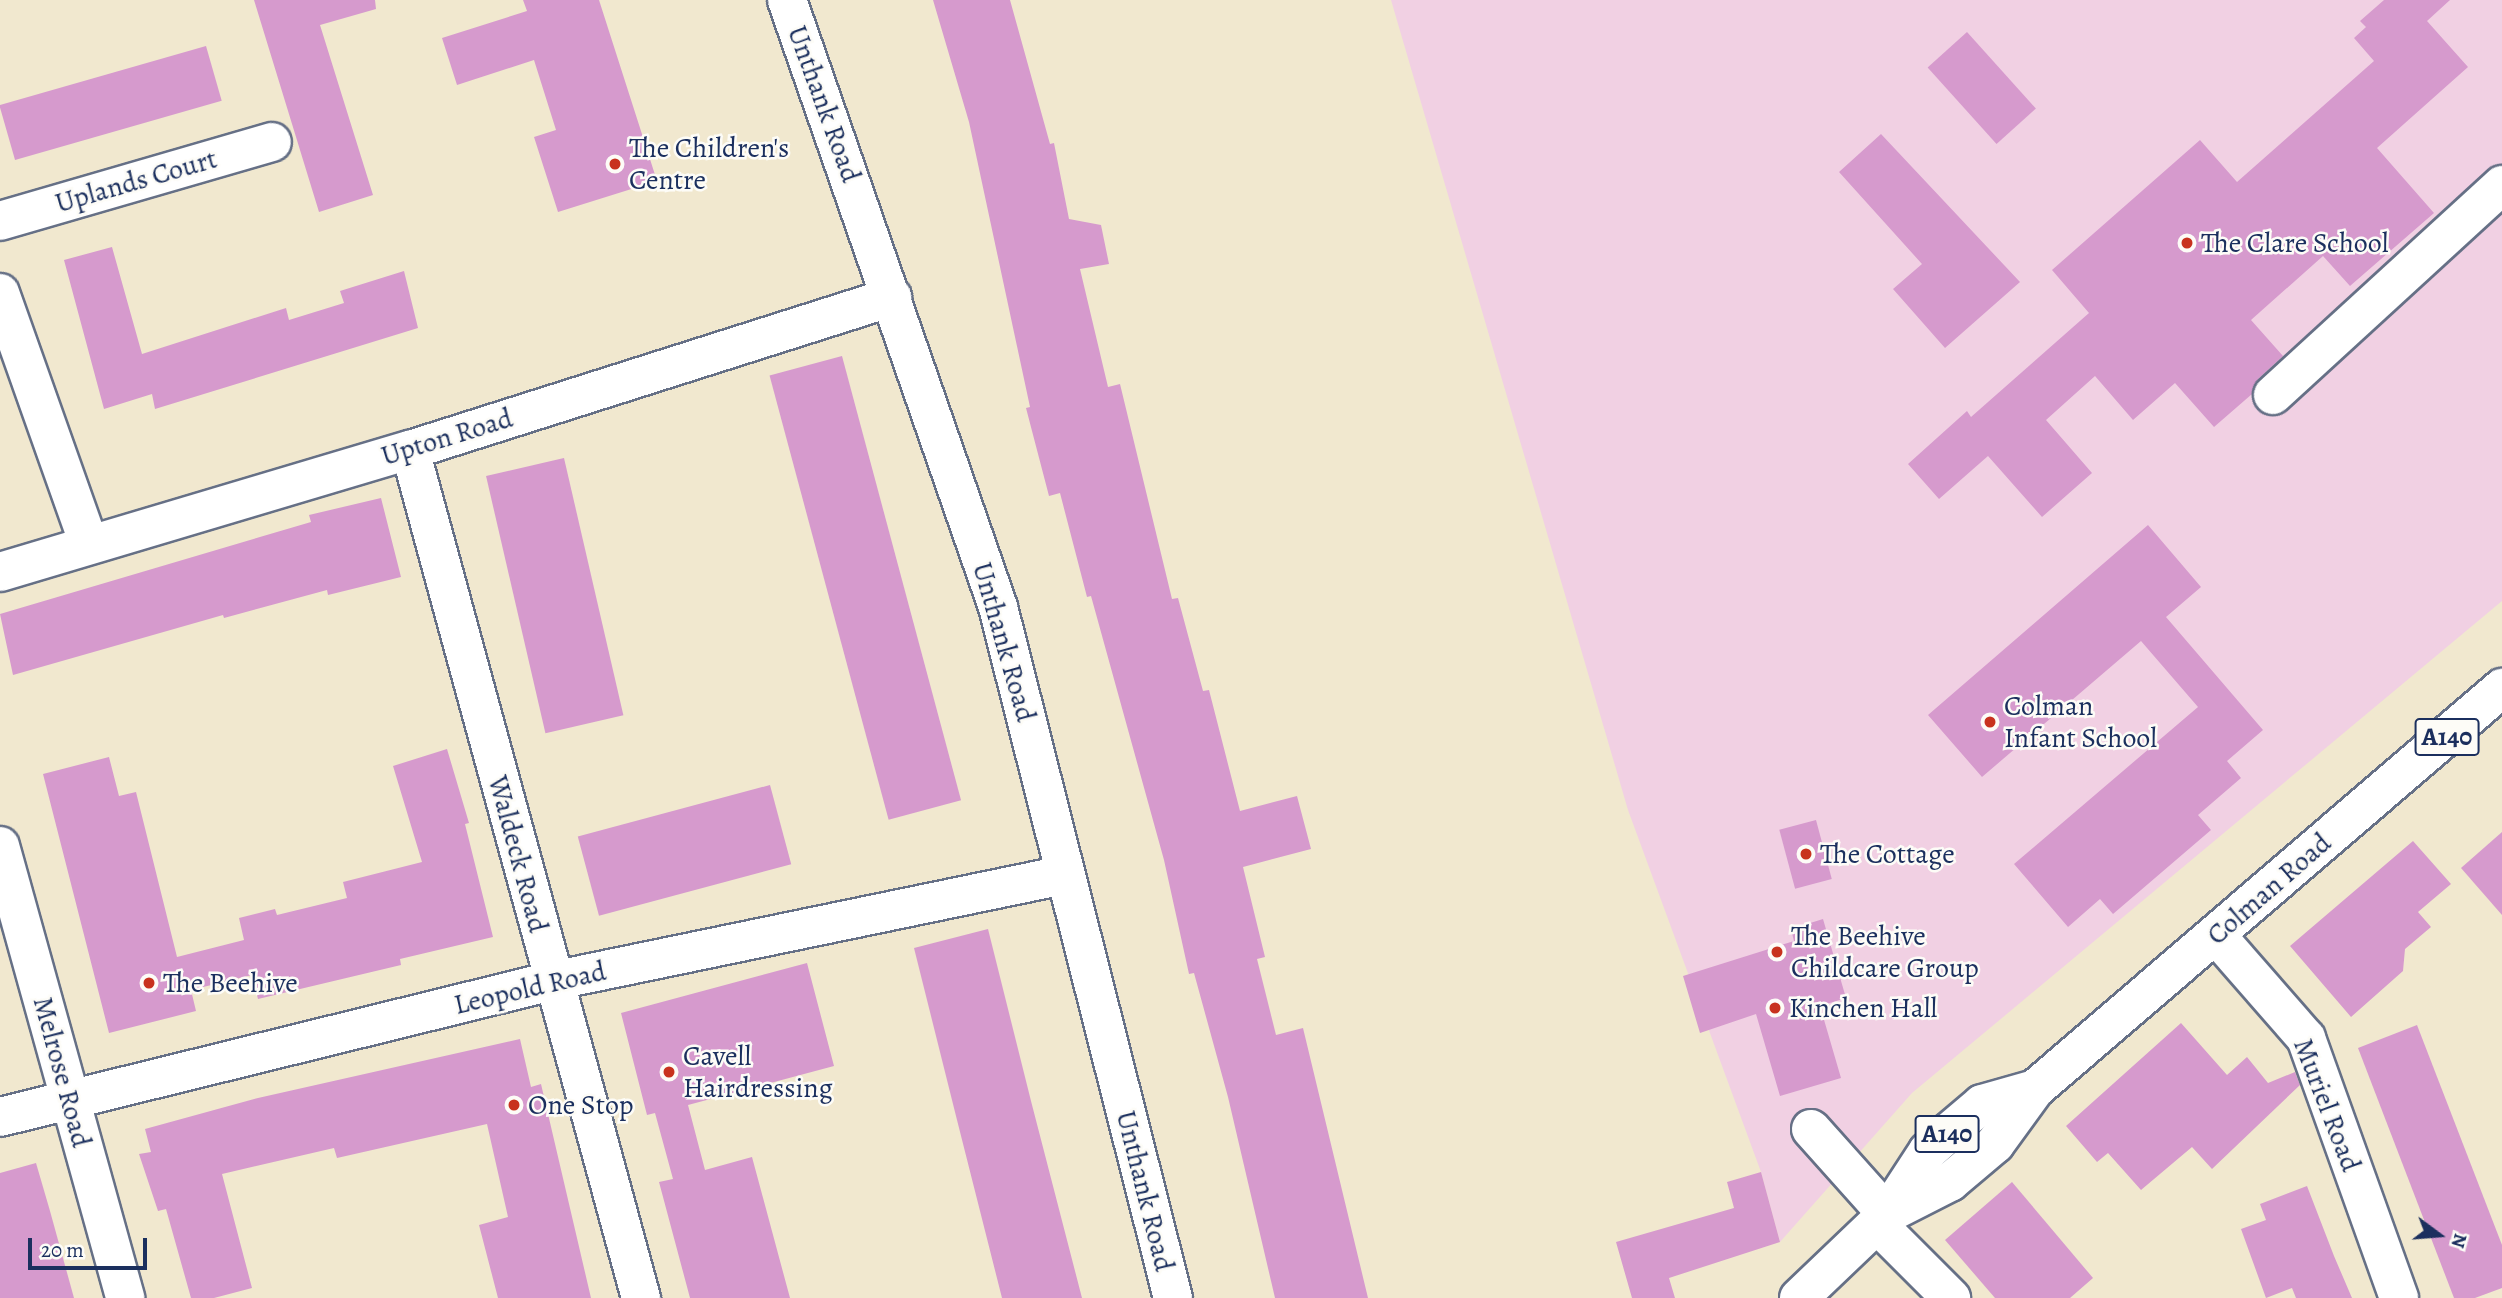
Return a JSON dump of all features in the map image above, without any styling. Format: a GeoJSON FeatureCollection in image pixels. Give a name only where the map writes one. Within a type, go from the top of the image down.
{"type":"FeatureCollection","features":[{"type":"Feature","properties":{"kind":"main road","name":"Unthank Road"},"geometry":{"type":"LineString","coordinates":[[787,0],[998,607],[1173,1298]]}},
{"type":"Feature","properties":{"kind":"main road","name":"Uplands Court"},"geometry":{"type":"LineString","coordinates":[[0,221],[272,142]]}},
{"type":"Feature","properties":{"kind":"main road"},"geometry":{"type":"LineString","coordinates":[[2273,395],[2502,185]]}},
{"type":"Feature","properties":{"kind":"main road"},"geometry":{"type":"LineString","coordinates":[[0,293],[89,544]]}},
{"type":"Feature","properties":{"kind":"main road","name":"Upton Road"},"geometry":{"type":"LineString","coordinates":[[0,572],[410,450],[892,297]]}},
{"type":"Feature","properties":{"kind":"main road","name":"Waldeck Road"},"geometry":{"type":"LineString","coordinates":[[410,450],[552,981],[641,1298]]}},
{"type":"Feature","properties":{"kind":"main road","name":"Colman Road"},"geometry":{"type":"LineString","coordinates":[[1799,1298],[1882,1219],[1950,1182],[1995,1144],[2035,1089],[2502,688]]}},
{"type":"Feature","properties":{"kind":"main road","name":"Melrose Road"},"geometry":{"type":"LineString","coordinates":[[0,846],[125,1298]]}},
{"type":"Feature","properties":{"kind":"main road","name":"Leopold Road"},"geometry":{"type":"LineString","coordinates":[[0,1117],[552,981],[1064,875]]}},
{"type":"Feature","properties":{"kind":"main road","name":"Muriel Road"},"geometry":{"type":"LineString","coordinates":[[2216,935],[2306,1038],[2399,1298]]}},
{"type":"Feature","properties":{"kind":"main road"},"geometry":{"type":"LineString","coordinates":[[1811,1129],[1882,1219],[1951,1298]]}},
{"type":"Feature","properties":{"kind":"shaded area"},"geometry":{"type":"Polygon","coordinates":[[[1391,0],[2502,0],[2502,601],[1912,1093],[1780,1242],[1761,1172],[1628,810],[1391,0]]]}},
{"type":"Feature","properties":{"kind":"building"},"geometry":{"type":"Polygon","coordinates":[[[254,0],[375,0],[376,9],[320,25],[373,195],[319,212],[254,0]]]}},
{"type":"Feature","properties":{"kind":"building"},"geometry":{"type":"Polygon","coordinates":[[[523,0],[599,0],[657,181],[558,212],[534,137],[556,130],[534,60],[457,85],[442,38],[527,11],[523,0]]]}},
{"type":"Feature","properties":{"kind":"building"},"geometry":{"type":"Polygon","coordinates":[[[933,0],[1010,0],[1050,144],[1054,143],[1069,219],[1101,225],[1109,264],[1080,269],[1108,387],[1120,384],[1172,599],[1178,598],[1203,691],[1209,690],[1240,811],[1297,796],[1311,849],[1243,867],[1265,957],[1257,959],[1276,1035],[1303,1028],[1368,1298],[1275,1298],[1228,1097],[1194,973],[1189,974],[1164,860],[1091,596],[1087,597],[1060,493],[1049,496],[1026,408],[1030,407],[969,122],[933,0]]]}},
{"type":"Feature","properties":{"kind":"building","name":"The Clare School"},"geometry":{"type":"Polygon","coordinates":[[[2384,0],[2450,0],[2427,21],[2468,67],[2377,148],[2434,213],[2350,286],[2323,256],[2251,320],[2283,356],[2258,379],[2252,394],[2214,427],[2175,383],[2133,420],[2095,376],[2046,420],[2092,473],[2042,517],[1988,456],[1939,499],[1908,464],[1967,411],[1971,417],[2089,313],[2052,270],[2200,140],[2237,182],[2374,61],[2354,38],[2366,27],[2360,21],[2384,0]]]}},
{"type":"Feature","properties":{"kind":"building"},"geometry":{"type":"Polygon","coordinates":[[[1967,32],[2036,109],[1997,144],[1928,67],[1967,32]]]}},
{"type":"Feature","properties":{"kind":"building"},"geometry":{"type":"Polygon","coordinates":[[[206,46],[222,101],[15,160],[0,105],[206,46]]]}},
{"type":"Feature","properties":{"kind":"building"},"geometry":{"type":"Polygon","coordinates":[[[1881,134],[2020,282],[1945,348],[1893,289],[1922,264],[1839,172],[1881,134]]]}},
{"type":"Feature","properties":{"kind":"building"},"geometry":{"type":"Polygon","coordinates":[[[112,247],[142,354],[286,308],[289,320],[344,303],[340,291],[404,271],[418,328],[155,409],[152,394],[104,409],[64,260],[112,247]]]}},
{"type":"Feature","properties":{"kind":"building"},"geometry":{"type":"Polygon","coordinates":[[[842,356],[961,800],[889,820],[770,375],[842,356]]]}},
{"type":"Feature","properties":{"kind":"building"},"geometry":{"type":"Polygon","coordinates":[[[564,458],[623,715],[545,733],[486,476],[564,458]]]}},
{"type":"Feature","properties":{"kind":"building"},"geometry":{"type":"Polygon","coordinates":[[[381,498],[401,577],[328,595],[327,590],[224,618],[223,615],[13,675],[0,614],[311,522],[309,515],[381,498]]]}},
{"type":"Feature","properties":{"kind":"building","name":"Colman Infant School"},"geometry":{"type":"Polygon","coordinates":[[[2148,525],[2201,587],[2166,617],[2263,730],[2227,761],[2241,778],[2198,815],[2211,830],[2113,914],[2100,899],[2068,927],[2014,864],[2198,707],[2141,641],[1982,777],[1928,715],[2148,525]]]}},
{"type":"Feature","properties":{"kind":"building"},"geometry":{"type":"Polygon","coordinates":[[[447,749],[469,823],[465,824],[493,937],[400,959],[401,965],[258,999],[252,975],[191,990],[196,1011],[109,1033],[43,774],[109,757],[119,796],[136,792],[177,957],[244,940],[239,918],[275,909],[277,915],[347,898],[343,882],[422,862],[393,766],[447,749]]]}},
{"type":"Feature","properties":{"kind":"building"},"geometry":{"type":"Polygon","coordinates":[[[770,785],[791,864],[599,916],[578,837],[770,785]]]}},
{"type":"Feature","properties":{"kind":"building","name":"The Cottage"},"geometry":{"type":"Polygon","coordinates":[[[1816,820],[1832,879],[1795,889],[1779,830],[1816,820]]]}},
{"type":"Feature","properties":{"kind":"building"},"geometry":{"type":"Polygon","coordinates":[[[2502,832],[2502,915],[2461,868],[2502,832]]]}},
{"type":"Feature","properties":{"kind":"building"},"geometry":{"type":"Polygon","coordinates":[[[2413,841],[2451,884],[2418,912],[2431,927],[2405,949],[2403,971],[2351,1017],[2290,946],[2413,841]]]}},
{"type":"Feature","properties":{"kind":"building","name":"Kinchen Hall"},"geometry":{"type":"Polygon","coordinates":[[[1823,919],[1846,998],[1820,1006],[1841,1078],[1780,1096],[1756,1014],[1700,1033],[1683,976],[1794,941],[1791,929],[1823,919]]]}},
{"type":"Feature","properties":{"kind":"building"},"geometry":{"type":"Polygon","coordinates":[[[988,929],[1082,1298],[1002,1298],[914,948],[988,929]]]}},
{"type":"Feature","properties":{"kind":"building"},"geometry":{"type":"Polygon","coordinates":[[[807,963],[834,1066],[688,1105],[705,1170],[752,1157],[790,1298],[690,1298],[659,1182],[673,1179],[655,1113],[647,1115],[621,1013],[807,963]]]}},
{"type":"Feature","properties":{"kind":"building"},"geometry":{"type":"Polygon","coordinates":[[[2181,1023],[2227,1075],[2247,1057],[2268,1083],[2295,1072],[2300,1085],[2212,1169],[2192,1147],[2141,1190],[2108,1153],[2097,1162],[2066,1126],[2181,1023]]]}},
{"type":"Feature","properties":{"kind":"building"},"geometry":{"type":"Polygon","coordinates":[[[2417,1025],[2502,1245],[2502,1288],[2475,1298],[2454,1298],[2358,1048],[2417,1025]]]}},
{"type":"Feature","properties":{"kind":"building"},"geometry":{"type":"Polygon","coordinates":[[[520,1039],[531,1087],[541,1084],[591,1298],[498,1298],[479,1225],[508,1217],[487,1124],[337,1158],[334,1148],[222,1174],[252,1288],[214,1298],[191,1298],[166,1209],[158,1211],[139,1154],[151,1152],[145,1129],[258,1098],[520,1039]]]}},
{"type":"Feature","properties":{"kind":"building"},"geometry":{"type":"Polygon","coordinates":[[[36,1163],[74,1298],[0,1298],[0,1173],[36,1163]]]}},
{"type":"Feature","properties":{"kind":"building"},"geometry":{"type":"Polygon","coordinates":[[[1761,1172],[1780,1242],[1669,1278],[1675,1298],[1632,1298],[1616,1242],[1734,1208],[1727,1182],[1761,1172]]]}},
{"type":"Feature","properties":{"kind":"building"},"geometry":{"type":"Polygon","coordinates":[[[2012,1182],[2093,1278],[2070,1298],[1995,1298],[1945,1240],[2012,1182]]]}},
{"type":"Feature","properties":{"kind":"building"},"geometry":{"type":"Polygon","coordinates":[[[2307,1186],[2352,1298],[2296,1298],[2292,1288],[2266,1298],[2241,1229],[2266,1220],[2260,1204],[2307,1186]]]}},
{"type":"Feature","properties":{"kind":"place","name":"The Children's Centre"},"geometry":{"type":"Point","coordinates":[615,164]}},
{"type":"Feature","properties":{"kind":"place","name":"The Clare School"},"geometry":{"type":"Point","coordinates":[2187,243]}},
{"type":"Feature","properties":{"kind":"place","name":"Colman Infant School"},"geometry":{"type":"Point","coordinates":[1990,722]}},
{"type":"Feature","properties":{"kind":"place","name":"The Cottage"},"geometry":{"type":"Point","coordinates":[1806,854]}},
{"type":"Feature","properties":{"kind":"place","name":"The Beehive Childcare Group"},"geometry":{"type":"Point","coordinates":[1777,952]}},
{"type":"Feature","properties":{"kind":"place","name":"The Beehive"},"geometry":{"type":"Point","coordinates":[149,983]}},
{"type":"Feature","properties":{"kind":"place","name":"Kinchen Hall"},"geometry":{"type":"Point","coordinates":[1775,1008]}},
{"type":"Feature","properties":{"kind":"place","name":"Cavell Hairdressing"},"geometry":{"type":"Point","coordinates":[669,1072]}},
{"type":"Feature","properties":{"kind":"place","name":"One Stop"},"geometry":{"type":"Point","coordinates":[514,1105]}}]}
